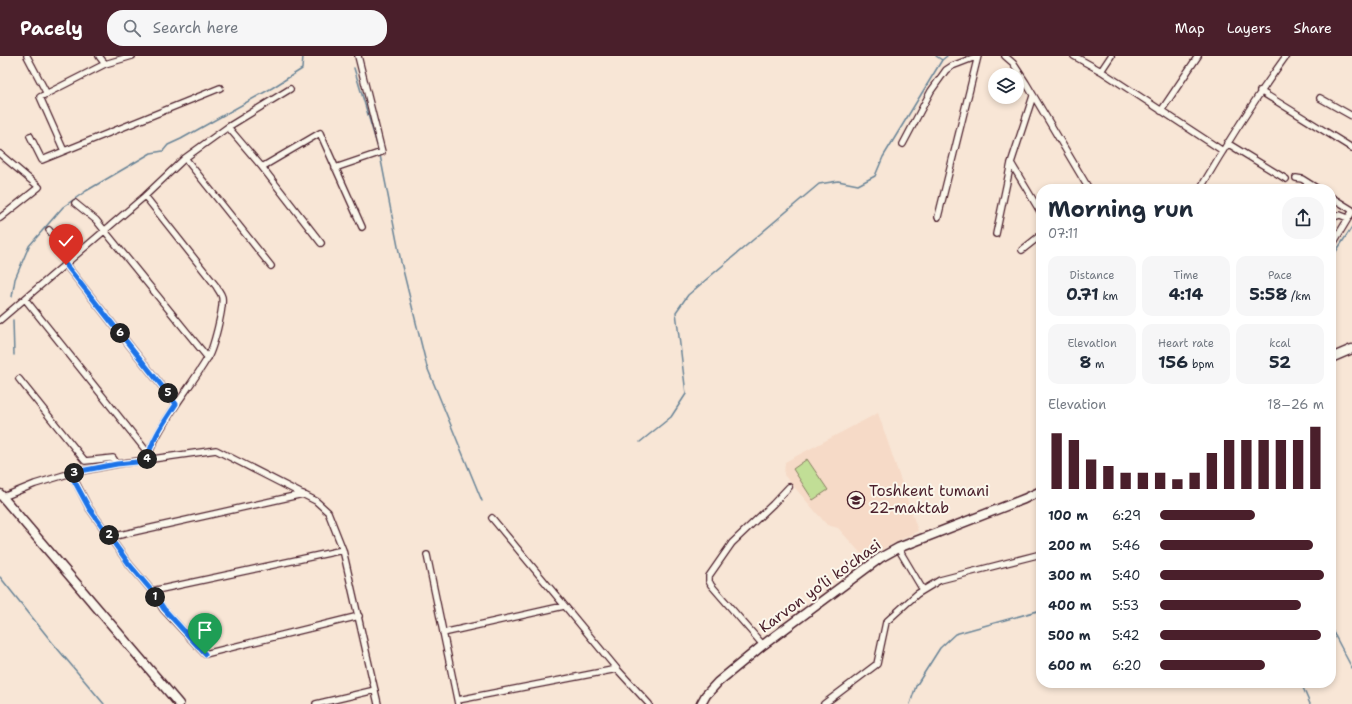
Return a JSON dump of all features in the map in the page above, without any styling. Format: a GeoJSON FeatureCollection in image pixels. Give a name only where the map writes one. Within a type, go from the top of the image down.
{"type":"FeatureCollection","features":[{"type":"Feature","properties":{"kind":"street"},"geometry":{"type":"LineString","coordinates":[[27,56],[47,94]]}},
{"type":"Feature","properties":{"kind":"street"},"geometry":{"type":"LineString","coordinates":[[99,56],[105,64]]}},
{"type":"Feature","properties":{"kind":"street"},"geometry":{"type":"LineString","coordinates":[[64,151],[40,97],[105,64],[132,56]]}},
{"type":"Feature","properties":{"kind":"street"},"geometry":{"type":"LineString","coordinates":[[335,168],[382,152],[358,56]]}},
{"type":"Feature","properties":{"kind":"street"},"geometry":{"type":"LineString","coordinates":[[903,144],[932,91],[946,70],[952,66],[978,56]]}},
{"type":"Feature","properties":{"kind":"street"},"geometry":{"type":"LineString","coordinates":[[938,217],[978,56]]}},
{"type":"Feature","properties":{"kind":"street"},"geometry":{"type":"LineString","coordinates":[[1005,56],[1013,63],[1086,184]]}},
{"type":"Feature","properties":{"kind":"street"},"geometry":{"type":"LineString","coordinates":[[1074,56],[1101,70],[1223,151]]}},
{"type":"Feature","properties":{"kind":"street"},"geometry":{"type":"LineString","coordinates":[[1101,70],[1111,56]]}},
{"type":"Feature","properties":{"kind":"street"},"geometry":{"type":"LineString","coordinates":[[1161,111],[1198,56]]}},
{"type":"Feature","properties":{"kind":"street"},"geometry":{"type":"LineString","coordinates":[[1203,184],[1227,142],[1250,109],[1260,91],[1286,56]]}},
{"type":"Feature","properties":{"kind":"street"},"geometry":{"type":"LineString","coordinates":[[30,136],[42,160],[220,88]]}},
{"type":"Feature","properties":{"kind":"street"},"geometry":{"type":"LineString","coordinates":[[0,320],[145,196],[185,158],[228,127],[290,89]]}},
{"type":"Feature","properties":{"kind":"street"},"geometry":{"type":"LineString","coordinates":[[1260,91],[1352,148]]}},
{"type":"Feature","properties":{"kind":"street"},"geometry":{"type":"LineString","coordinates":[[996,234],[1011,163],[1033,96]]}},
{"type":"Feature","properties":{"kind":"street"},"geometry":{"type":"LineString","coordinates":[[1320,98],[1352,116]]}},
{"type":"Feature","properties":{"kind":"street"},"geometry":{"type":"LineString","coordinates":[[228,127],[262,167],[321,243]]}},
{"type":"Feature","properties":{"kind":"street"},"geometry":{"type":"LineString","coordinates":[[262,167],[320,133],[362,227]]}},
{"type":"Feature","properties":{"kind":"street"},"geometry":{"type":"LineString","coordinates":[[1227,142],[1286,180]]}},
{"type":"Feature","properties":{"kind":"street"},"geometry":{"type":"LineString","coordinates":[[0,154],[39,187],[0,218]]}},
{"type":"Feature","properties":{"kind":"street"},"geometry":{"type":"LineString","coordinates":[[185,158],[271,266]]}},
{"type":"Feature","properties":{"kind":"street"},"geometry":{"type":"LineString","coordinates":[[1011,163],[1036,205]]}},
{"type":"Feature","properties":{"kind":"street"},"geometry":{"type":"LineString","coordinates":[[1296,178],[1302,179],[1310,184]]}},
{"type":"Feature","properties":{"kind":"street"},"geometry":{"type":"LineString","coordinates":[[145,196],[220,293],[222,301],[220,318],[208,358],[160,430],[148,454],[147,461]]}},
{"type":"Feature","properties":{"kind":"street"},"geometry":{"type":"LineString","coordinates":[[1336,200],[1352,211],[1336,238]]}},
{"type":"Feature","properties":{"kind":"street"},"geometry":{"type":"LineString","coordinates":[[75,203],[96,220],[208,358]]}},
{"type":"Feature","properties":{"kind":"street"},"geometry":{"type":"LineString","coordinates":[[1336,216],[1340,215],[1348,218]]}},
{"type":"Feature","properties":{"kind":"street"},"geometry":{"type":"LineString","coordinates":[[49,230],[72,258]]}},
{"type":"Feature","properties":{"kind":"street"},"geometry":{"type":"LineString","coordinates":[[1022,250],[1036,239]]}},
{"type":"Feature","properties":{"kind":"street"},"geometry":{"type":"LineString","coordinates":[[66,265],[176,404]]}},
{"type":"Feature","properties":{"kind":"street"},"geometry":{"type":"LineString","coordinates":[[25,299],[148,454]]}},
{"type":"Feature","properties":{"kind":"street"},"geometry":{"type":"LineString","coordinates":[[1336,356],[1352,349]]}},
{"type":"Feature","properties":{"kind":"street"},"geometry":{"type":"LineString","coordinates":[[19,379],[85,461],[114,458],[117,464]]}},
{"type":"Feature","properties":{"kind":"street"},"geometry":{"type":"LineString","coordinates":[[179,704],[1,496],[70,473],[117,464],[147,461],[216,450],[316,501],[328,512],[343,550],[378,704]]}},
{"type":"Feature","properties":{"kind":"street"},"geometry":{"type":"LineString","coordinates":[[70,473],[89,508],[129,564],[152,591],[164,609],[205,654],[358,616]]}},
{"type":"Feature","properties":{"kind":"street"},"geometry":{"type":"LineString","coordinates":[[763,644],[711,585],[709,576],[732,543],[789,487]]}},
{"type":"Feature","properties":{"kind":"street","name":"Karvon yo‘li ko'chasi"},"geometry":{"type":"LineString","coordinates":[[701,704],[706,695],[718,682],[763,644],[880,558],[898,548],[1036,493]]}},
{"type":"Feature","properties":{"kind":"street"},"geometry":{"type":"LineString","coordinates":[[111,537],[303,494]]}},
{"type":"Feature","properties":{"kind":"street"},"geometry":{"type":"LineString","coordinates":[[492,518],[617,669],[649,704]]}},
{"type":"Feature","properties":{"kind":"street"},"geometry":{"type":"LineString","coordinates":[[898,548],[923,590]]}},
{"type":"Feature","properties":{"kind":"street"},"geometry":{"type":"LineString","coordinates":[[152,591],[343,550]]}},
{"type":"Feature","properties":{"kind":"street"},"geometry":{"type":"LineString","coordinates":[[427,555],[458,702],[617,669]]}},
{"type":"Feature","properties":{"kind":"street"},"geometry":{"type":"LineString","coordinates":[[824,704],[877,664],[886,622],[917,594],[940,580],[1036,555]]}},
{"type":"Feature","properties":{"kind":"street"},"geometry":{"type":"LineString","coordinates":[[444,633],[564,606]]}},
{"type":"Feature","properties":{"kind":"street"},"geometry":{"type":"LineString","coordinates":[[316,704],[375,690]]}},
{"type":"Feature","properties":{"kind":"shaded area","name":"Toshkent tumani 22-maktab"},"geometry":{"type":"Polygon","coordinates":[[[878,413],[918,531],[865,558],[838,528],[827,525],[784,475],[785,462],[878,413]]]}},
{"type":"Feature","properties":{"kind":"green space"},"geometry":{"type":"Polygon","coordinates":[[[807,459],[828,490],[813,500],[793,469],[807,459]]]}},
{"type":"Feature","properties":{"kind":"waterway"},"geometry":{"type":"LineString","coordinates":[[12,297],[15,279],[29,246],[63,207],[86,191],[151,153],[163,151],[168,145],[272,88],[302,69],[303,56]]}},
{"type":"Feature","properties":{"kind":"waterway"},"geometry":{"type":"LineString","coordinates":[[936,56],[942,60]]}},
{"type":"Feature","properties":{"kind":"waterway"},"geometry":{"type":"LineString","coordinates":[[640,442],[671,417],[686,394],[676,312],[688,295],[819,184],[838,181],[858,185],[875,176],[883,157],[942,60],[947,56]]}},
{"type":"Feature","properties":{"kind":"waterway"},"geometry":{"type":"LineString","coordinates":[[354,68],[378,148]]}},
{"type":"Feature","properties":{"kind":"waterway"},"geometry":{"type":"LineString","coordinates":[[380,155],[401,262],[427,367],[482,501]]}},
{"type":"Feature","properties":{"kind":"waterway"},"geometry":{"type":"LineString","coordinates":[[1336,251],[1352,227]]}},
{"type":"Feature","properties":{"kind":"waterway"},"geometry":{"type":"LineString","coordinates":[[13,320],[14,355]]}},
{"type":"Feature","properties":{"kind":"waterway"},"geometry":{"type":"LineString","coordinates":[[0,577],[104,704]]}},
{"type":"Feature","properties":{"kind":"waterway"},"geometry":{"type":"LineString","coordinates":[[910,704],[916,686],[940,648],[955,634],[1036,611]]}},
{"type":"Feature","properties":{"kind":"waterway"},"geometry":{"type":"LineString","coordinates":[[1336,638],[1352,668]]}},
{"type":"Feature","properties":{"kind":"waterway"},"geometry":{"type":"LineString","coordinates":[[1303,688],[1310,704]]}},
{"type":"Feature","properties":{"kind":"place","name":"Toshkent tumani 22-maktab"},"geometry":{"type":"Point","coordinates":[856,500]}},
{"type":"Feature","properties":{"kind":"route"},"geometry":{"type":"LineString","coordinates":[[66,265],[176,404],[160,430],[148,454],[147,461],[117,464],[70,473],[89,508],[129,564],[152,591],[164,609],[205,654]]}}]}
